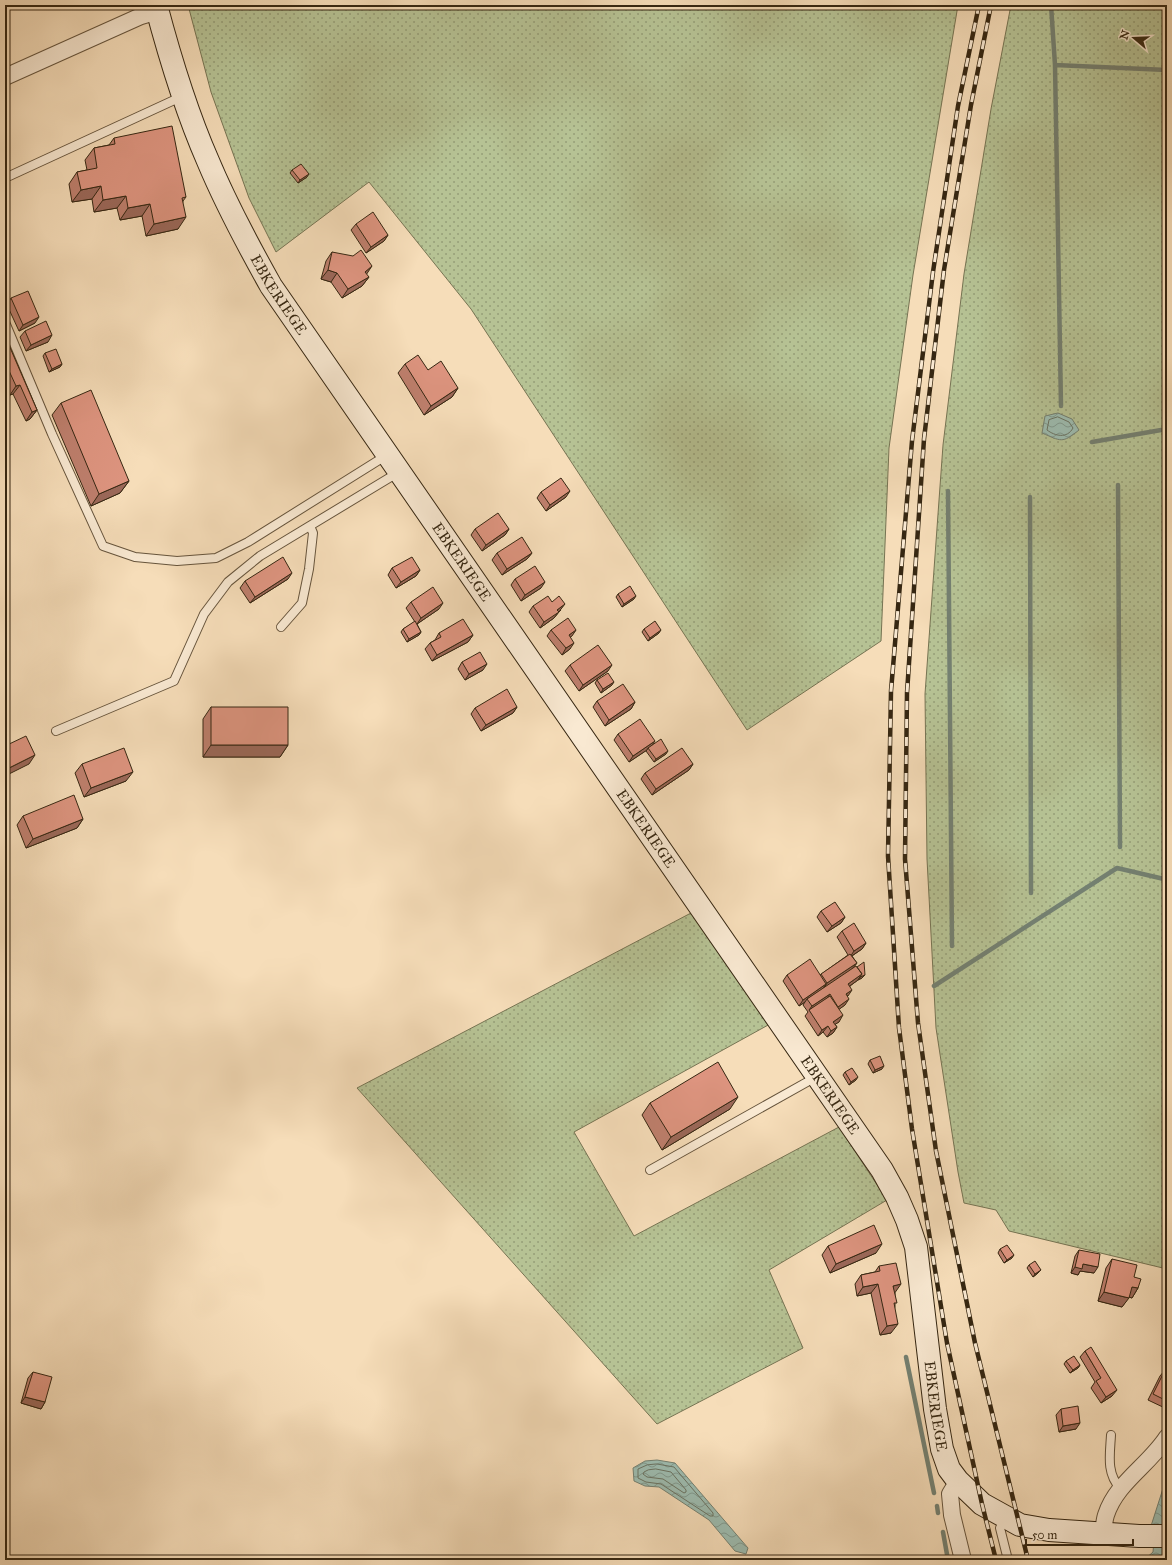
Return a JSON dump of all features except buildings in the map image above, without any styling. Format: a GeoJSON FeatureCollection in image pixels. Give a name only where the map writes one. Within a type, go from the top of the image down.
{"type":"FeatureCollection","features":[{"type":"Feature","properties":{"kind":"street"},"geometry":{"type":"LineString","coordinates":[[5,77],[157,8]]}},
{"type":"Feature","properties":{"kind":"street","name":"EBKERIEGE"},"geometry":{"type":"LineString","coordinates":[[157,8],[183,96],[207,160],[241,232],[271,286],[882,1170],[898,1197],[908,1220],[916,1247],[935,1409],[942,1450],[950,1469],[958,1480],[982,1504],[1004,1518],[1020,1525],[1035,1529],[1139,1536],[1167,1536]]}},
{"type":"Feature","properties":{"kind":"street"},"geometry":{"type":"LineString","coordinates":[[1103,1533],[1106,1514],[1120,1488],[1161,1447],[1167,1437]]}},
{"type":"Feature","properties":{"kind":"street"},"geometry":{"type":"LineString","coordinates":[[958,1480],[950,1494],[952,1515],[963,1560]]}},
{"type":"Feature","properties":{"kind":"lane"},"geometry":{"type":"LineString","coordinates":[[5,178],[183,96]]}},
{"type":"Feature","properties":{"kind":"lane"},"geometry":{"type":"LineString","coordinates":[[5,322],[52,434],[103,546],[135,557],[177,561],[216,558],[394,463]]}},
{"type":"Feature","properties":{"kind":"lane"},"geometry":{"type":"LineString","coordinates":[[56,731],[174,681],[204,614],[228,582],[260,556],[310,526],[394,463]]}},
{"type":"Feature","properties":{"kind":"lane"},"geometry":{"type":"LineString","coordinates":[[281,627],[302,603],[309,569],[313,533],[310,526]]}},
{"type":"Feature","properties":{"kind":"lane"},"geometry":{"type":"LineString","coordinates":[[650,1170],[817,1077]]}},
{"type":"Feature","properties":{"kind":"lane"},"geometry":{"type":"LineString","coordinates":[[1111,1435],[1109,1470],[1114,1482],[1120,1488]]}},
{"type":"Feature","properties":{"kind":"lane"},"geometry":{"type":"LineString","coordinates":[[1004,1518],[1000,1528],[1008,1560]]}},
{"type":"Feature","properties":{"kind":"green space"},"geometry":{"type":"Polygon","coordinates":[[[188,5],[958,5],[913,275],[889,448],[881,641],[747,730],[471,309],[369,182],[276,252],[249,198],[211,92],[188,5]]]}},
{"type":"Feature","properties":{"kind":"green space"},"geometry":{"type":"Polygon","coordinates":[[[1011,5],[1167,5],[1167,1269],[1009,1231],[996,1210],[964,1203],[936,1028],[927,859],[925,694],[943,445],[964,274],[991,109],[1011,5]]]}},
{"type":"Feature","properties":{"kind":"green space"},"geometry":{"type":"Polygon","coordinates":[[[691,913],[770,1024],[574,1132],[634,1236],[839,1127],[887,1200],[769,1270],[803,1348],[657,1424],[357,1088],[691,913]]]}},
{"type":"Feature","properties":{"kind":"water"},"geometry":{"type":"Polygon","coordinates":[[[1058,413],[1072,419],[1079,430],[1069,438],[1061,440],[1042,433],[1045,416],[1058,413]]]}},
{"type":"Feature","properties":{"kind":"water"},"geometry":{"type":"Polygon","coordinates":[[[657,1460],[675,1463],[748,1548],[746,1554],[735,1551],[709,1520],[659,1487],[645,1486],[634,1481],[633,1468],[645,1461],[657,1460]]]}},
{"type":"Feature","properties":{"kind":"water"},"geometry":{"type":"Polygon","coordinates":[[[1167,1476],[1167,1560],[1144,1560],[1153,1552],[1155,1528],[1151,1526],[1167,1476]]]}},
{"type":"Feature","properties":{"kind":"waterway"},"geometry":{"type":"LineString","coordinates":[[1051,5],[1055,65],[1061,406]]}},
{"type":"Feature","properties":{"kind":"waterway"},"geometry":{"type":"LineString","coordinates":[[1055,65],[1167,70]]}},
{"type":"Feature","properties":{"kind":"waterway"},"geometry":{"type":"LineString","coordinates":[[1092,442],[1167,429]]}},
{"type":"Feature","properties":{"kind":"waterway"},"geometry":{"type":"LineString","coordinates":[[1118,485],[1120,847]]}},
{"type":"Feature","properties":{"kind":"waterway"},"geometry":{"type":"LineString","coordinates":[[948,491],[952,946]]}},
{"type":"Feature","properties":{"kind":"waterway"},"geometry":{"type":"LineString","coordinates":[[1030,497],[1031,893]]}},
{"type":"Feature","properties":{"kind":"waterway"},"geometry":{"type":"LineString","coordinates":[[934,986],[1117,868],[1164,879],[1167,877]]}},
{"type":"Feature","properties":{"kind":"waterway"},"geometry":{"type":"LineString","coordinates":[[906,1357],[934,1493]]}},
{"type":"Feature","properties":{"kind":"waterway"},"geometry":{"type":"LineString","coordinates":[[937,1506],[938,1513]]}},
{"type":"Feature","properties":{"kind":"waterway"},"geometry":{"type":"LineString","coordinates":[[943,1532],[948,1560]]}},
{"type":"Feature","properties":{"kind":"railway"},"geometry":{"type":"LineString","coordinates":[[979,5],[958,106],[933,272],[912,441],[891,691],[888,856],[899,1028],[912,1129],[947,1343],[982,1504],[996,1560]]}},
{"type":"Feature","properties":{"kind":"railway"},"geometry":{"type":"LineString","coordinates":[[991,5],[971,105],[944,270],[924,439],[907,693],[905,859],[918,1023],[936,1151],[975,1343],[1028,1560]]}}]}
